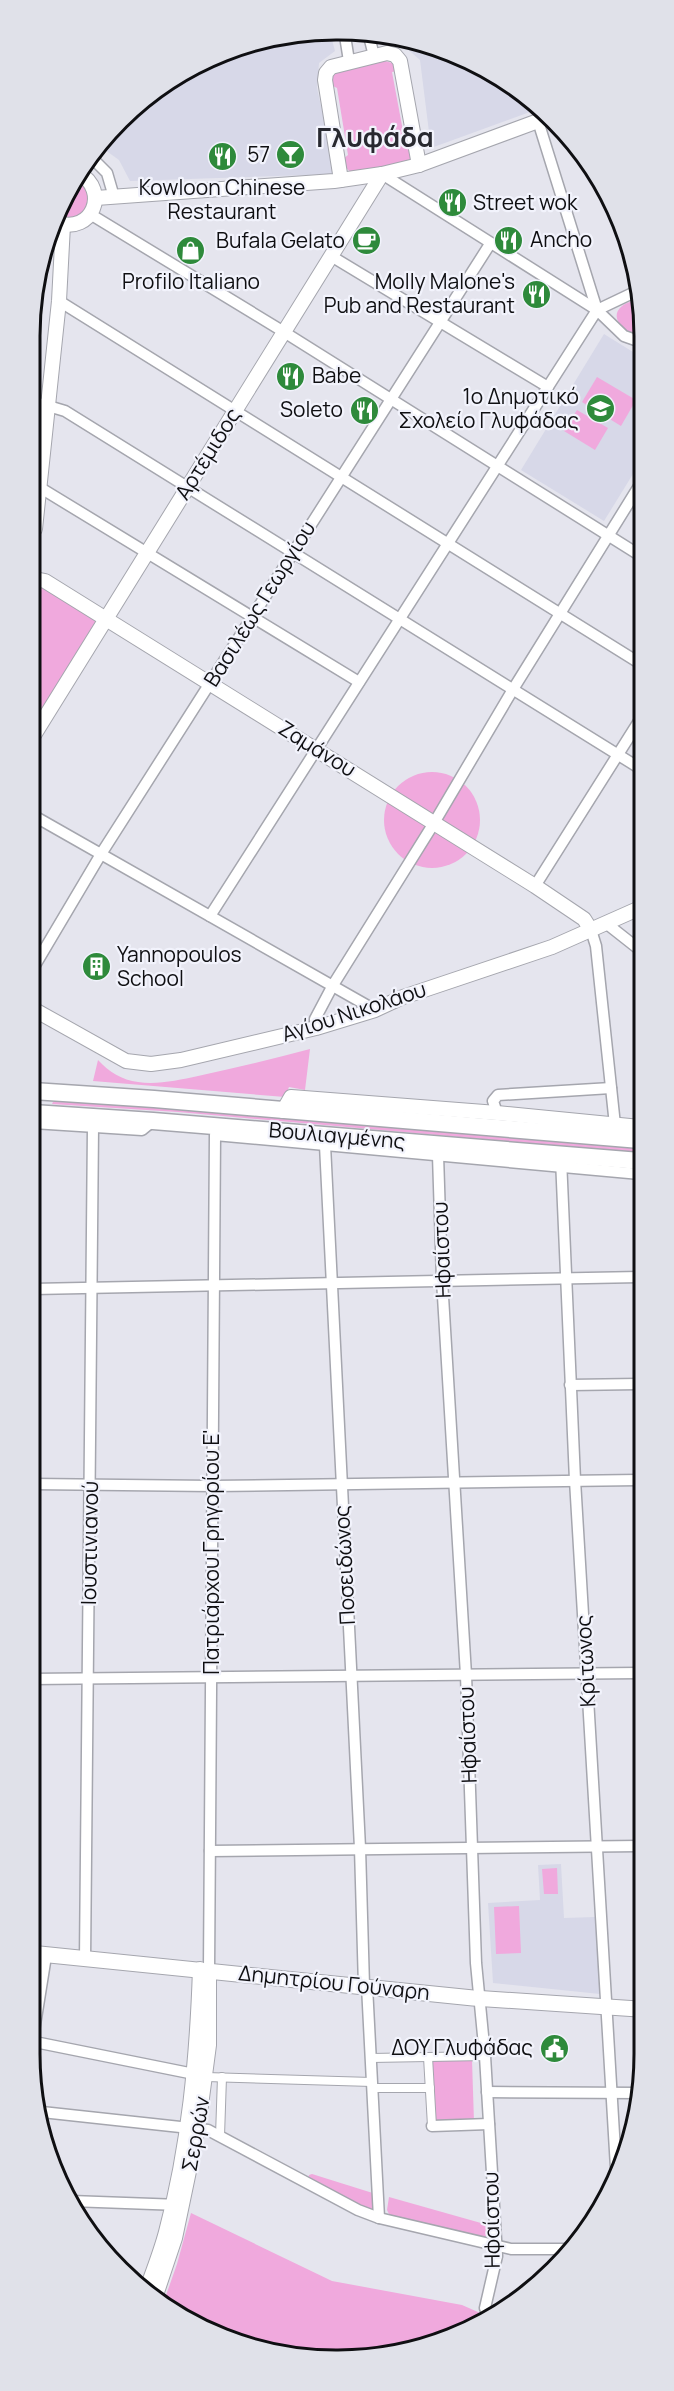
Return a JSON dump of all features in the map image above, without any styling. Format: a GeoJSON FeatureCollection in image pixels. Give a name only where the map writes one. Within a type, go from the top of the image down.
{"type":"FeatureCollection","features":[{"type":"Feature","properties":{"kind":"main road","name":"Βουλιαγμένης"},"geometry":{"type":"LineString","coordinates":[[40,1091],[283,1111],[574,1128],[634,1139]]}},
{"type":"Feature","properties":{"kind":"main road","name":"Βουλιαγμένης"},"geometry":{"type":"LineString","coordinates":[[40,1113],[153,1120],[344,1142],[484,1154],[561,1160],[634,1161]]}},
{"type":"Feature","properties":{"kind":"main road","name":"Δημητρίου Γούναρη"},"geometry":{"type":"LineString","coordinates":[[40,1955],[478,1998],[634,2009]]}},
{"type":"Feature","properties":{"kind":"street"},"geometry":{"type":"LineString","coordinates":[[346,40],[349,62]]}},
{"type":"Feature","properties":{"kind":"street"},"geometry":{"type":"LineString","coordinates":[[371,42],[374,56]]}},
{"type":"Feature","properties":{"kind":"street"},"geometry":{"type":"LineString","coordinates":[[341,180],[325,76],[331,67],[374,56],[391,54],[400,61],[419,165]]}},
{"type":"Feature","properties":{"kind":"street"},"geometry":{"type":"LineString","coordinates":[[96,198],[341,180],[382,174],[419,165],[540,121]]}},
{"type":"Feature","properties":{"kind":"street"},"geometry":{"type":"LineString","coordinates":[[546,126],[597,309]]}},
{"type":"Feature","properties":{"kind":"street"},"geometry":{"type":"LineString","coordinates":[[97,163],[107,173],[114,197]]}},
{"type":"Feature","properties":{"kind":"street"},"geometry":{"type":"LineString","coordinates":[[382,174],[490,244],[597,309],[624,336],[634,340]]}},
{"type":"Feature","properties":{"kind":"street","name":"Αρτέμιδος"},"geometry":{"type":"LineString","coordinates":[[40,725],[382,174]]}},
{"type":"Feature","properties":{"kind":"street"},"geometry":{"type":"LineString","coordinates":[[63,224],[78,224],[90,214],[96,198],[91,183],[86,179]]}},
{"type":"Feature","properties":{"kind":"street"},"geometry":{"type":"LineString","coordinates":[[90,214],[284,332],[634,552]]}},
{"type":"Feature","properties":{"kind":"street"},"geometry":{"type":"LineString","coordinates":[[40,459],[42,404],[59,301],[57,241]]}},
{"type":"Feature","properties":{"kind":"street","name":"Βασιλέως Γεωργίου"},"geometry":{"type":"LineString","coordinates":[[40,957],[101,854],[490,244]]}},
{"type":"Feature","properties":{"kind":"street"},"geometry":{"type":"LineString","coordinates":[[331,256],[548,387]]}},
{"type":"Feature","properties":{"kind":"street"},"geometry":{"type":"LineString","coordinates":[[210,916],[597,309],[630,294]]}},
{"type":"Feature","properties":{"kind":"street"},"geometry":{"type":"LineString","coordinates":[[59,301],[634,660]]}},
{"type":"Feature","properties":{"kind":"street"},"geometry":{"type":"LineString","coordinates":[[42,404],[65,411],[634,765]]}},
{"type":"Feature","properties":{"kind":"street"},"geometry":{"type":"LineString","coordinates":[[40,488],[359,682]]}},
{"type":"Feature","properties":{"kind":"street"},"geometry":{"type":"LineString","coordinates":[[316,1028],[315,1019],[333,985],[634,495]]}},
{"type":"Feature","properties":{"kind":"street","name":"Ζαμάνου"},"geometry":{"type":"LineString","coordinates":[[40,580],[210,682],[535,886],[584,919],[591,930]]}},
{"type":"Feature","properties":{"kind":"street"},"geometry":{"type":"LineString","coordinates":[[535,886],[634,728]]}},
{"type":"Feature","properties":{"kind":"street"},"geometry":{"type":"LineString","coordinates":[[40,819],[375,1010]]}},
{"type":"Feature","properties":{"kind":"street","name":"Αγίου Νικολάου"},"geometry":{"type":"LineString","coordinates":[[40,1013],[126,1060],[151,1064],[181,1060],[316,1028],[375,1010],[403,997],[552,947],[634,911]]}},
{"type":"Feature","properties":{"kind":"street"},"geometry":{"type":"LineString","coordinates":[[607,924],[634,945]]}},
{"type":"Feature","properties":{"kind":"street"},"geometry":{"type":"LineString","coordinates":[[591,930],[596,946],[615,1125]]}},
{"type":"Feature","properties":{"kind":"street"},"geometry":{"type":"LineString","coordinates":[[497,1113],[493,1101],[498,1095],[611,1088]]}},
{"type":"Feature","properties":{"kind":"street"},"geometry":{"type":"LineString","coordinates":[[283,1111],[291,1097],[497,1113],[574,1128],[615,1125],[634,1127]]}},
{"type":"Feature","properties":{"kind":"street"},"geometry":{"type":"LineString","coordinates":[[40,1123],[142,1130],[153,1120]]}},
{"type":"Feature","properties":{"kind":"street","name":"Ιουστινιανού"},"geometry":{"type":"LineString","coordinates":[[85,1960],[93,1126]]}},
{"type":"Feature","properties":{"kind":"street","name":"Πατριάρχου Γρηγορίου E'"},"geometry":{"type":"LineString","coordinates":[[204,1970],[210,1851],[215,1135],[325,1145]]}},
{"type":"Feature","properties":{"kind":"street"},"geometry":{"type":"LineString","coordinates":[[325,1145],[344,1142],[438,1155],[484,1154]]}},
{"type":"Feature","properties":{"kind":"street","name":"Ποσειδώνος"},"geometry":{"type":"LineString","coordinates":[[325,1145],[330,1284],[379,2218]]}},
{"type":"Feature","properties":{"kind":"street","name":"Ηφαίστου"},"geometry":{"type":"LineString","coordinates":[[438,1155],[442,1280],[466,1675],[478,1998],[485,2056],[496,2246],[496,2263],[486,2310]]}},
{"type":"Feature","properties":{"kind":"street"},"geometry":{"type":"LineString","coordinates":[[561,1160],[634,1173]]}},
{"type":"Feature","properties":{"kind":"street","name":"Κρίτωνος"},"geometry":{"type":"LineString","coordinates":[[561,1160],[575,1480],[615,2156]]}},
{"type":"Feature","properties":{"kind":"street"},"geometry":{"type":"LineString","coordinates":[[40,1289],[634,1277]]}},
{"type":"Feature","properties":{"kind":"street"},"geometry":{"type":"LineString","coordinates":[[570,1385],[634,1384]]}},
{"type":"Feature","properties":{"kind":"street"},"geometry":{"type":"LineString","coordinates":[[40,1484],[213,1486],[634,1480]]}},
{"type":"Feature","properties":{"kind":"street"},"geometry":{"type":"LineString","coordinates":[[40,1679],[634,1673]]}},
{"type":"Feature","properties":{"kind":"street"},"geometry":{"type":"LineString","coordinates":[[210,1851],[634,1846]]}},
{"type":"Feature","properties":{"kind":"street"},"geometry":{"type":"LineString","coordinates":[[40,1990],[46,1956]]}},
{"type":"Feature","properties":{"kind":"street","name":"Σερρών"},"geometry":{"type":"LineString","coordinates":[[158,2290],[175,2238],[178,2204],[193,2127],[200,2075],[198,2041],[204,1970]]}},
{"type":"Feature","properties":{"kind":"street"},"geometry":{"type":"LineString","coordinates":[[40,2043],[200,2075],[430,2088]]}},
{"type":"Feature","properties":{"kind":"street"},"geometry":{"type":"LineString","coordinates":[[371,2058],[485,2056]]}},
{"type":"Feature","properties":{"kind":"street"},"geometry":{"type":"LineString","coordinates":[[428,2058],[432,2126],[489,2124]]}},
{"type":"Feature","properties":{"kind":"street"},"geometry":{"type":"LineString","coordinates":[[220,2136],[222,2077]]}},
{"type":"Feature","properties":{"kind":"street"},"geometry":{"type":"LineString","coordinates":[[487,2092],[631,2093]]}},
{"type":"Feature","properties":{"kind":"street"},"geometry":{"type":"LineString","coordinates":[[46,2112],[193,2127],[220,2136],[358,2210],[379,2218],[511,2249],[560,2249]]}},
{"type":"Feature","properties":{"kind":"street"},"geometry":{"type":"LineString","coordinates":[[79,2200],[178,2204]]}},
{"type":"Feature","properties":{"kind":"street","name":"Σερρών"},"geometry":{"type":"LineString","coordinates":[[149,2283],[178,2204]]}},
{"type":"Feature","properties":{"kind":"shaded area"},"geometry":{"type":"Polygon","coordinates":[[[332,40],[335,51],[319,63],[317,88],[336,174],[130,181],[119,160],[107,151],[127,127],[172,90],[189,80],[224,63],[260,51],[298,43],[332,40]]]}},
{"type":"Feature","properties":{"kind":"shaded area"},"geometry":{"type":"Polygon","coordinates":[[[408,49],[432,56],[468,71],[502,90],[530,112],[431,148],[420,60],[408,49]]]}},
{"type":"Feature","properties":{"kind":"shaded area"},"geometry":{"type":"Polygon","coordinates":[[[385,61],[392,63],[398,71],[392,72],[406,147],[413,149],[412,161],[352,173],[346,168],[343,159],[348,155],[337,88],[329,84],[333,74],[340,70],[385,61]]]}},
{"type":"Feature","properties":{"kind":"shaded area"},"geometry":{"type":"Polygon","coordinates":[[[83,184],[89,191],[89,207],[77,218],[65,219],[83,184]]]}},
{"type":"Feature","properties":{"kind":"shaded area"},"geometry":{"type":"Polygon","coordinates":[[[631,301],[634,335],[621,326],[617,316],[622,306],[631,301]]]}},
{"type":"Feature","properties":{"kind":"shaded area","name":"1ο Δημοτικό Σχολείο Γλυφάδας"},"geometry":{"type":"Polygon","coordinates":[[[604,334],[634,353],[634,472],[604,521],[521,470],[604,334]]]}},
{"type":"Feature","properties":{"kind":"shaded area"},"geometry":{"type":"Polygon","coordinates":[[[597,377],[634,399],[634,403],[621,426],[582,402],[597,377]]]}},
{"type":"Feature","properties":{"kind":"shaded area"},"geometry":{"type":"Polygon","coordinates":[[[577,410],[608,428],[595,450],[564,431],[577,410]]]}},
{"type":"Feature","properties":{"kind":"shaded area"},"geometry":{"type":"Polygon","coordinates":[[[40,586],[99,623],[40,718],[40,586]]]}},
{"type":"Feature","properties":{"kind":"shaded area"},"geometry":{"type":"Polygon","coordinates":[[[432,772],[450,776],[466,786],[476,802],[480,820],[476,838],[466,854],[450,864],[432,868],[414,864],[398,854],[388,838],[384,820],[388,802],[398,786],[414,776],[432,772]]]}},
{"type":"Feature","properties":{"kind":"shaded area"},"geometry":{"type":"Polygon","coordinates":[[[310,1049],[305,1090],[289,1087],[285,1097],[93,1081],[98,1060],[111,1072],[121,1077],[132,1081],[153,1083],[198,1076],[310,1049]]]}},
{"type":"Feature","properties":{"kind":"shaded area"},"geometry":{"type":"Polygon","coordinates":[[[53,1102],[139,1104],[634,1148],[634,1152],[178,1112],[52,1104],[53,1102]]]}},
{"type":"Feature","properties":{"kind":"shaded area"},"geometry":{"type":"Polygon","coordinates":[[[561,1864],[564,1918],[595,1917],[600,1994],[493,1983],[488,1903],[540,1900],[538,1865],[561,1864]]]}},
{"type":"Feature","properties":{"kind":"shaded area"},"geometry":{"type":"Polygon","coordinates":[[[557,1868],[558,1894],[544,1894],[542,1869],[557,1868]]]}},
{"type":"Feature","properties":{"kind":"shaded area"},"geometry":{"type":"Polygon","coordinates":[[[519,1906],[521,1953],[496,1954],[494,1907],[519,1906]]]}},
{"type":"Feature","properties":{"kind":"shaded area"},"geometry":{"type":"Polygon","coordinates":[[[472,2060],[474,2122],[436,2123],[431,2061],[472,2060]]]}},
{"type":"Feature","properties":{"kind":"shaded area"},"geometry":{"type":"Polygon","coordinates":[[[312,2174],[379,2195],[377,2211],[370,2210],[308,2179],[312,2174]]]}},
{"type":"Feature","properties":{"kind":"shaded area"},"geometry":{"type":"Polygon","coordinates":[[[389,2197],[488,2225],[488,2234],[485,2237],[390,2216],[387,2210],[389,2197]]]}},
{"type":"Feature","properties":{"kind":"shaded area"},"geometry":{"type":"Polygon","coordinates":[[[191,2213],[332,2281],[462,2305],[481,2313],[432,2335],[376,2348],[318,2350],[279,2345],[224,2328],[172,2301],[166,2296],[191,2213]]]}},
{"type":"Feature","properties":{"kind":"place","name":"57"},"geometry":{"type":"Point","coordinates":[291,155]}},
{"type":"Feature","properties":{"kind":"place","name":"Kowloon Chinese Restaurant"},"geometry":{"type":"Point","coordinates":[222,157]}},
{"type":"Feature","properties":{"kind":"place","name":"Street wok"},"geometry":{"type":"Point","coordinates":[452,203]}},
{"type":"Feature","properties":{"kind":"place","name":"Ancho"},"geometry":{"type":"Point","coordinates":[509,240]}},
{"type":"Feature","properties":{"kind":"place","name":"Bufala Gelato"},"geometry":{"type":"Point","coordinates":[366,241]}},
{"type":"Feature","properties":{"kind":"place","name":"Profilo Italiano"},"geometry":{"type":"Point","coordinates":[191,251]}},
{"type":"Feature","properties":{"kind":"place","name":"Molly Malone's Pub and Restaurant"},"geometry":{"type":"Point","coordinates":[536,294]}},
{"type":"Feature","properties":{"kind":"place","name":"Babe"},"geometry":{"type":"Point","coordinates":[291,376]}},
{"type":"Feature","properties":{"kind":"place","name":"1ο Δημοτικό Σχολείο Γλυφάδας"},"geometry":{"type":"Point","coordinates":[600,409]}},
{"type":"Feature","properties":{"kind":"place","name":"Soleto"},"geometry":{"type":"Point","coordinates":[364,410]}},
{"type":"Feature","properties":{"kind":"place","name":"Yannopoulos School"},"geometry":{"type":"Point","coordinates":[96,967]}},
{"type":"Feature","properties":{"kind":"place","name":"ΔΟΥ Γλυφάδας"},"geometry":{"type":"Point","coordinates":[554,2048]}},
{"type":"Feature","properties":{"kind":"district","name":"Γλυφάδα"},"geometry":{"type":"Point","coordinates":[375,138]}}]}
